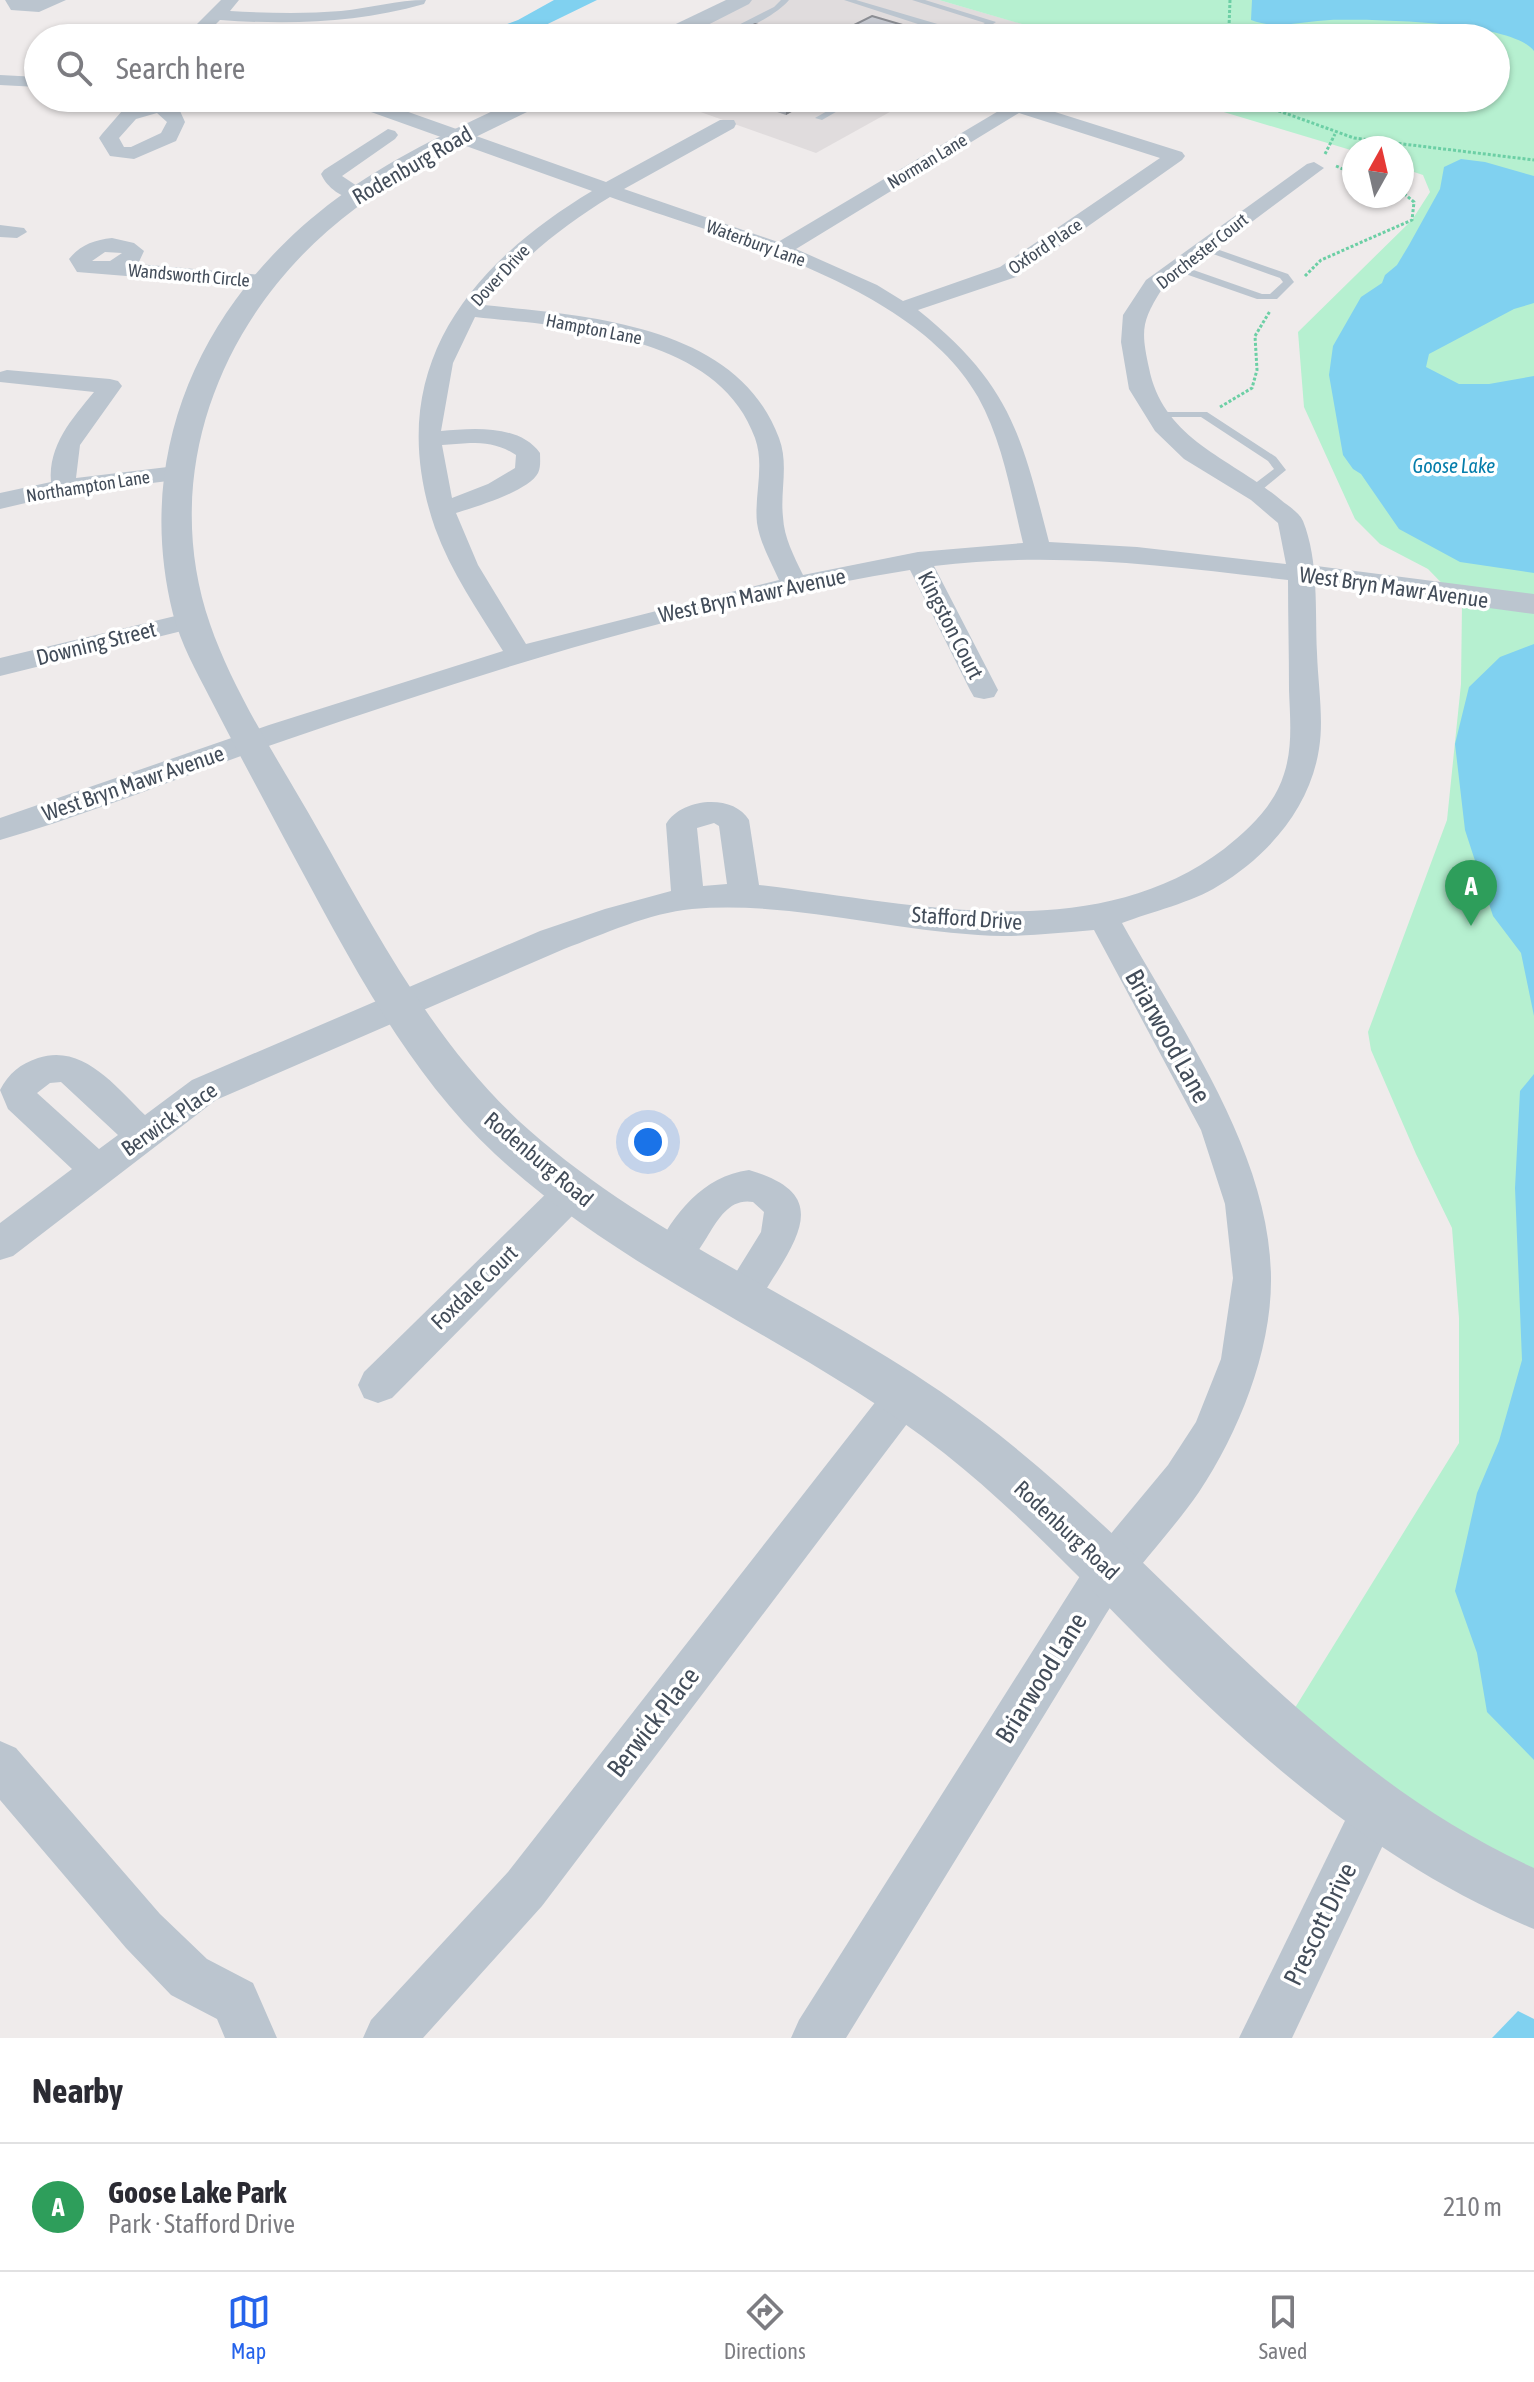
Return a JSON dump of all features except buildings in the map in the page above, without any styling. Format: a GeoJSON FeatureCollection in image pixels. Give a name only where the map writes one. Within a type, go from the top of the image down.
{"type":"FeatureCollection","features":[{"type":"Feature","properties":{"kind":"street"},"geometry":{"type":"LineString","coordinates":[[13,0],[17,6],[31,8],[58,0]]}},
{"type":"Feature","properties":{"kind":"street"},"geometry":{"type":"LineString","coordinates":[[206,24],[231,0]]}},
{"type":"Feature","properties":{"kind":"street"},"geometry":{"type":"LineString","coordinates":[[215,15],[320,19],[381,11],[418,0]]}},
{"type":"Feature","properties":{"kind":"street"},"geometry":{"type":"LineString","coordinates":[[693,24],[742,0]]}},
{"type":"Feature","properties":{"kind":"street"},"geometry":{"type":"LineString","coordinates":[[0,80],[24,81]]}},
{"type":"Feature","properties":{"kind":"street"},"geometry":{"type":"LineString","coordinates":[[137,112],[129,115],[109,138],[117,152],[134,153],[169,137],[176,122],[171,112]]}},
{"type":"Feature","properties":{"kind":"street","name":"Waterbury Lane"},"geometry":{"type":"LineString","coordinates":[[390,112],[778,251],[858,284],[901,309],[956,355],[991,399],[1009,441],[1038,550]]}},
{"type":"Feature","properties":{"kind":"street","name":"Rodenburg Road"},"geometry":{"type":"LineString","coordinates":[[509,112],[459,136],[359,194],[263,281],[225,335],[202,379],[187,419],[176,473],[177,554],[192,620],[250,742],[400,1007],[485,1117],[572,1192],[905,1395],[962,1436],[1044,1507],[1225,1683],[1280,1732],[1376,1809],[1464,1865],[1534,1899]]}},
{"type":"Feature","properties":{"kind":"street","name":"Norman Lane"},"geometry":{"type":"LineString","coordinates":[[778,251],[1007,112]]}},
{"type":"Feature","properties":{"kind":"street","name":"Norman Lane"},"geometry":{"type":"LineString","coordinates":[[1036,112],[1175,156]]}},
{"type":"Feature","properties":{"kind":"street","name":"Dover Drive"},"geometry":{"type":"LineString","coordinates":[[518,653],[460,556],[442,509],[428,419],[441,367],[468,310],[500,271],[525,247],[557,221],[606,189],[727,124]]}},
{"type":"Feature","properties":{"kind":"street"},"geometry":{"type":"LineString","coordinates":[[359,194],[335,183],[331,174],[388,135]]}},
{"type":"Feature","properties":{"kind":"street","name":"Oxford Place"},"geometry":{"type":"LineString","coordinates":[[901,309],[1008,272],[1175,156]]}},
{"type":"Feature","properties":{"kind":"street","name":"Dorchester Court"},"geometry":{"type":"LineString","coordinates":[[1301,574],[1290,520],[1253,491],[1193,454],[1163,426],[1141,389],[1132,342],[1134,315],[1154,285],[1314,168]]}},
{"type":"Feature","properties":{"kind":"street","name":"Wandsworth Circle"},"geometry":{"type":"LineString","coordinates":[[114,268],[263,281]]}},
{"type":"Feature","properties":{"kind":"street","name":"Hampton Lane"},"geometry":{"type":"LineString","coordinates":[[468,310],[577,322],[624,332],[669,347],[721,375],[754,409],[769,440],[772,466],[770,522],[794,585]]}},
{"type":"Feature","properties":{"kind":"street"},"geometry":{"type":"LineString","coordinates":[[7,377],[110,386],[64,450],[60,468],[64,487]]}},
{"type":"Feature","properties":{"kind":"street"},"geometry":{"type":"LineString","coordinates":[[431,439],[498,437],[517,443],[528,453],[527,471],[510,484],[486,497],[442,509]]}},
{"type":"Feature","properties":{"kind":"street","name":"Northampton Lane"},"geometry":{"type":"LineString","coordinates":[[0,501],[64,487],[176,473]]}},
{"type":"Feature","properties":{"kind":"street","name":"West Bryn Mawr Avenue"},"geometry":{"type":"LineString","coordinates":[[0,829],[518,653],[643,618],[918,560],[1038,550],[1150,557],[1534,604]]}},
{"type":"Feature","properties":{"kind":"street","name":"Kingston Court"},"geometry":{"type":"LineString","coordinates":[[918,560],[984,690]]}},
{"type":"Feature","properties":{"kind":"street","name":"Stafford Drive"},"geometry":{"type":"LineString","coordinates":[[400,1007],[552,940],[616,917],[688,898],[744,895],[977,923],[1025,924],[1103,917],[1206,879],[1258,839],[1286,804],[1299,775],[1305,746],[1301,574]]}},
{"type":"Feature","properties":{"kind":"street","name":"Downing Street"},"geometry":{"type":"LineString","coordinates":[[0,667],[192,620]]}},
{"type":"Feature","properties":{"kind":"street"},"geometry":{"type":"LineString","coordinates":[[688,898],[681,824],[695,814],[705,812],[716,812],[734,820],[744,895]]}},
{"type":"Feature","properties":{"kind":"street","name":"Briarwood Lane"},"geometry":{"type":"LineString","coordinates":[[817,2038],[1109,1569],[1183,1479],[1212,1433],[1241,1359],[1252,1278],[1244,1204],[1218,1128],[1103,917]]}},
{"type":"Feature","properties":{"kind":"street","name":"Berwick Place"},"geometry":{"type":"LineString","coordinates":[[0,1244],[204,1090],[400,1007]]}},
{"type":"Feature","properties":{"kind":"street"},"geometry":{"type":"LineString","coordinates":[[97,1170],[20,1099],[18,1090],[27,1077],[49,1069],[70,1069],[143,1136]]}},
{"type":"Feature","properties":{"kind":"street"},"geometry":{"type":"LineString","coordinates":[[673,1254],[702,1212],[716,1199],[734,1188],[763,1189],[783,1207],[779,1236],[741,1295]]}},
{"type":"Feature","properties":{"kind":"street","name":"Foxdale Court"},"geometry":{"type":"LineString","coordinates":[[378,1385],[572,1192]]}},
{"type":"Feature","properties":{"kind":"street","name":"Berwick Place"},"geometry":{"type":"LineString","coordinates":[[389,2038],[525,1889],[905,1395]]}},
{"type":"Feature","properties":{"kind":"street"},"geometry":{"type":"LineString","coordinates":[[0,1764],[143,1931],[189,1977],[235,2001],[251,2038]]}},
{"type":"Feature","properties":{"kind":"street","name":"Prescott Drive"},"geometry":{"type":"LineString","coordinates":[[1265,2038],[1376,1809]]}},
{"type":"Feature","properties":{"kind":"lane"},"geometry":{"type":"LineString","coordinates":[[746,24],[777,9],[785,0]]}},
{"type":"Feature","properties":{"kind":"lane"},"geometry":{"type":"LineString","coordinates":[[848,0],[925,24]]}},
{"type":"Feature","properties":{"kind":"lane"},"geometry":{"type":"LineString","coordinates":[[916,0],[992,22],[989,24]]}},
{"type":"Feature","properties":{"kind":"lane"},"geometry":{"type":"LineString","coordinates":[[819,118],[830,112]]}},
{"type":"Feature","properties":{"kind":"lane"},"geometry":{"type":"LineString","coordinates":[[1178,268],[1261,297],[1273,297],[1289,282],[1284,276],[1205,248]]}},
{"type":"Feature","properties":{"kind":"lane"},"geometry":{"type":"LineString","coordinates":[[1156,415],[1203,414],[1272,459],[1280,470],[1253,491]]}},
{"type":"Feature","properties":{"kind":"path"},"geometry":{"type":"LineString","coordinates":[[1229,24],[1230,0]]}},
{"type":"Feature","properties":{"kind":"path"},"geometry":{"type":"LineString","coordinates":[[1282,112],[1354,138],[1534,160]]}},
{"type":"Feature","properties":{"kind":"path"},"geometry":{"type":"LineString","coordinates":[[1297,284],[1321,260],[1412,220],[1413,208]]}},
{"type":"Feature","properties":{"kind":"path"},"geometry":{"type":"LineString","coordinates":[[1216,409],[1252,388],[1257,370],[1255,336],[1270,310]]}},
{"type":"Feature","properties":{"kind":"shaded area"},"geometry":{"type":"Polygon","coordinates":[[[749,0],[939,0],[1023,24],[700,24],[749,0]]]}},
{"type":"Feature","properties":{"kind":"shaded area"},"geometry":{"type":"Polygon","coordinates":[[[700,112],[890,112],[816,153],[700,112]]]}},
{"type":"Feature","properties":{"kind":"green space"},"geometry":{"type":"Polygon","coordinates":[[[939,0],[1534,0],[1534,1899],[1280,1732],[1459,1443],[1459,1318],[1452,1228],[1371,1050],[1368,1032],[1447,820],[1461,684],[1462,604],[1428,569],[1380,544],[1355,519],[1304,407],[1298,332],[1412,220],[1430,192],[1423,175],[1414,172],[1414,136],[1342,136],[1342,147],[1224,112],[1510,112],[1510,24],[1022,24],[939,0]]]}},
{"type":"Feature","properties":{"kind":"water"},"geometry":{"type":"Polygon","coordinates":[[[554,0],[597,0],[548,24],[507,24],[554,0]]]}},
{"type":"Feature","properties":{"kind":"water"},"geometry":{"type":"Polygon","coordinates":[[[1252,0],[1534,0],[1534,51],[1510,37],[1510,24],[1330,20],[1270,24],[1251,20],[1252,0]]]}},
{"type":"Feature","properties":{"kind":"water","name":"Goose Lake"},"geometry":{"type":"Polygon","coordinates":[[[1461,159],[1485,162],[1534,176],[1534,303],[1514,309],[1429,354],[1426,367],[1459,384],[1489,384],[1534,376],[1534,573],[1460,562],[1399,529],[1361,474],[1343,455],[1329,375],[1333,346],[1361,297],[1382,283],[1385,275],[1397,265],[1440,189],[1444,167],[1461,159]]]}},
{"type":"Feature","properties":{"kind":"water"},"geometry":{"type":"Polygon","coordinates":[[[1534,644],[1534,1016],[1521,953],[1493,916],[1465,830],[1455,744],[1469,687],[1500,657],[1534,644]]]}},
{"type":"Feature","properties":{"kind":"water"},"geometry":{"type":"Polygon","coordinates":[[[1534,1074],[1534,1760],[1487,1712],[1477,1653],[1455,1591],[1477,1493],[1499,1441],[1522,1360],[1515,1188],[1520,1091],[1534,1074]]]}},
{"type":"Feature","properties":{"kind":"water"},"geometry":{"type":"Polygon","coordinates":[[[1518,2011],[1534,2019],[1534,2038],[1492,2038],[1518,2011]]]}},
{"type":"Feature","properties":{"kind":"place","name":"Goose Lake Park"},"geometry":{"type":"Point","coordinates":[1471,926]}}]}
